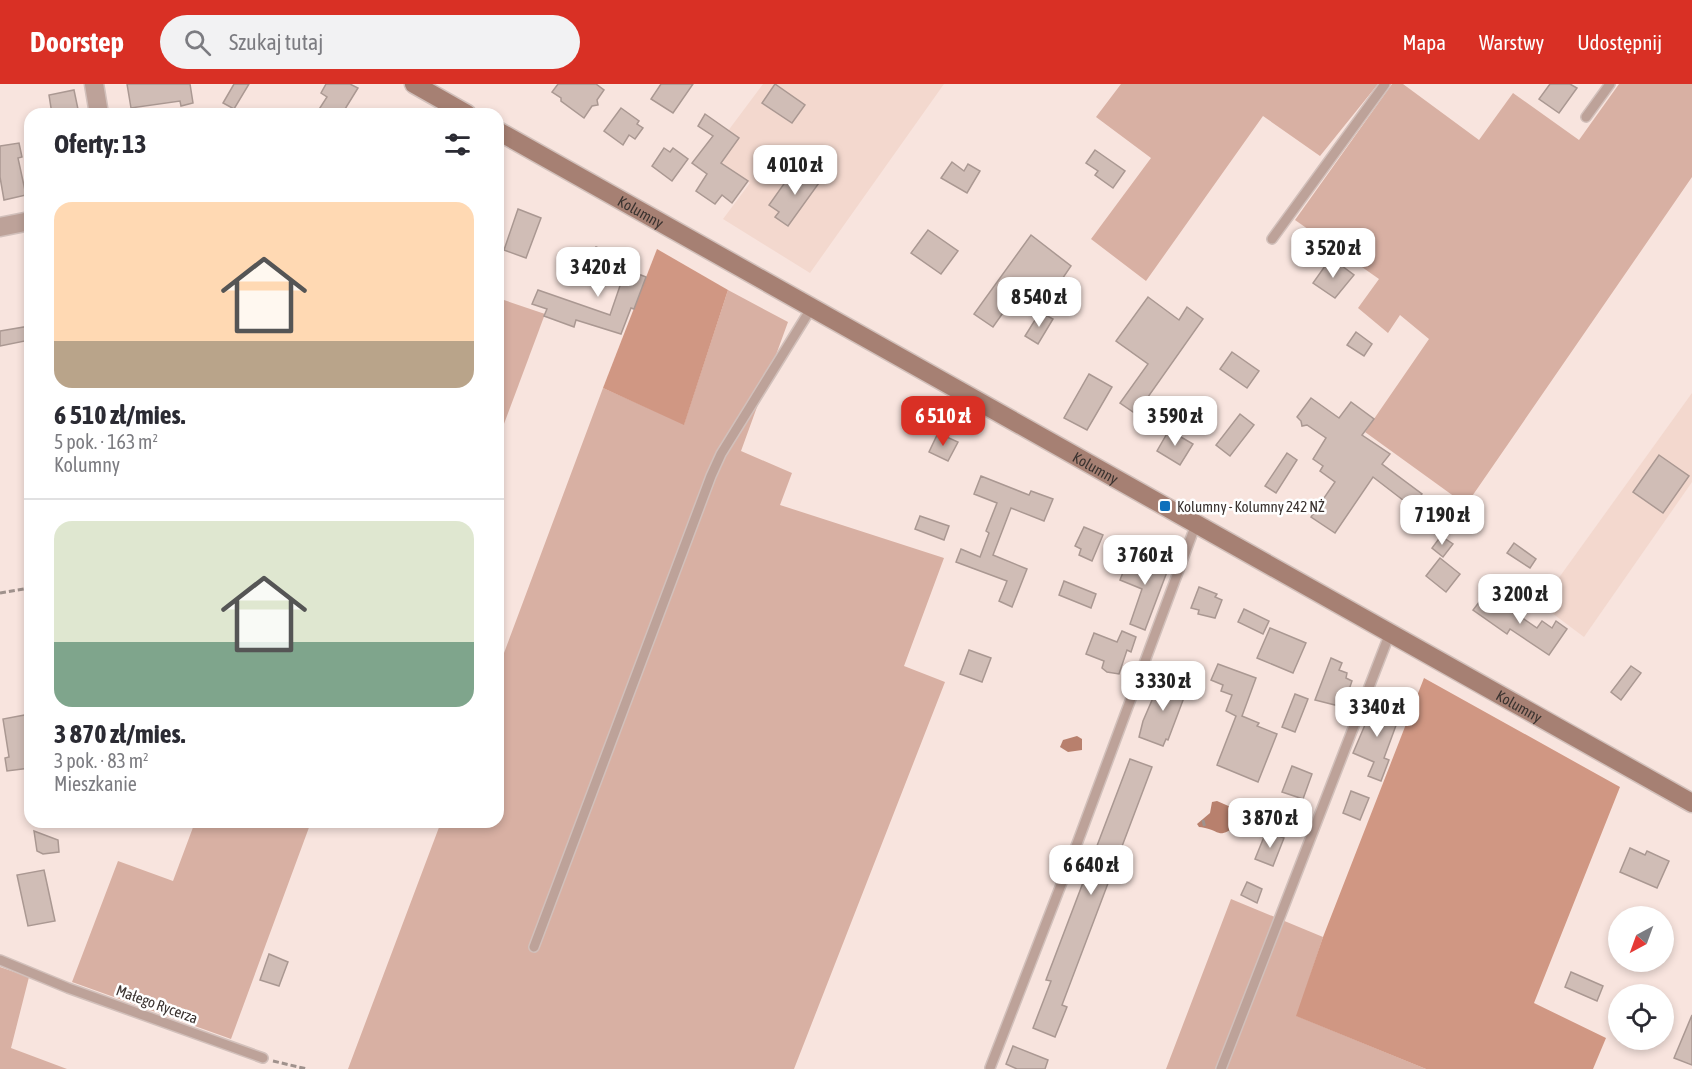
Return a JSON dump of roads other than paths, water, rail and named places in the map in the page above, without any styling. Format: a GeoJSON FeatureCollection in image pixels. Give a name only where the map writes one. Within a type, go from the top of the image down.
{"type":"FeatureCollection","features":[{"type":"Feature","properties":{"kind":"street"},"geometry":{"type":"LineString","coordinates":[[94,84],[98,108]]}},
{"type":"Feature","properties":{"kind":"street"},"geometry":{"type":"LineString","coordinates":[[414,84],[456,108]]}},
{"type":"Feature","properties":{"kind":"street","name":"Kolumny"},"geometry":{"type":"LineString","coordinates":[[504,134],[1692,803]]}},
{"type":"Feature","properties":{"kind":"street"},"geometry":{"type":"LineString","coordinates":[[0,227],[24,222]]}},
{"type":"Feature","properties":{"kind":"lane"},"geometry":{"type":"LineString","coordinates":[[1272,239],[1384,84]]}},
{"type":"Feature","properties":{"kind":"lane"},"geometry":{"type":"LineString","coordinates":[[1586,117],[1610,84]]}},
{"type":"Feature","properties":{"kind":"lane"},"geometry":{"type":"LineString","coordinates":[[534,947],[714,469],[812,307]]}},
{"type":"Feature","properties":{"kind":"lane"},"geometry":{"type":"LineString","coordinates":[[990,1068],[1196,524]]}},
{"type":"Feature","properties":{"kind":"lane"},"geometry":{"type":"LineString","coordinates":[[1221,1069],[1390,633]]}},
{"type":"Feature","properties":{"kind":"lane","name":"Małego Rycerza"},"geometry":{"type":"LineString","coordinates":[[0,960],[68,988],[263,1058]]}},
{"type":"Feature","properties":{"kind":"place","name":"Kolumny - Kolumny 242 NŻ"},"geometry":{"type":"Point","coordinates":[1165,506]}}]}
